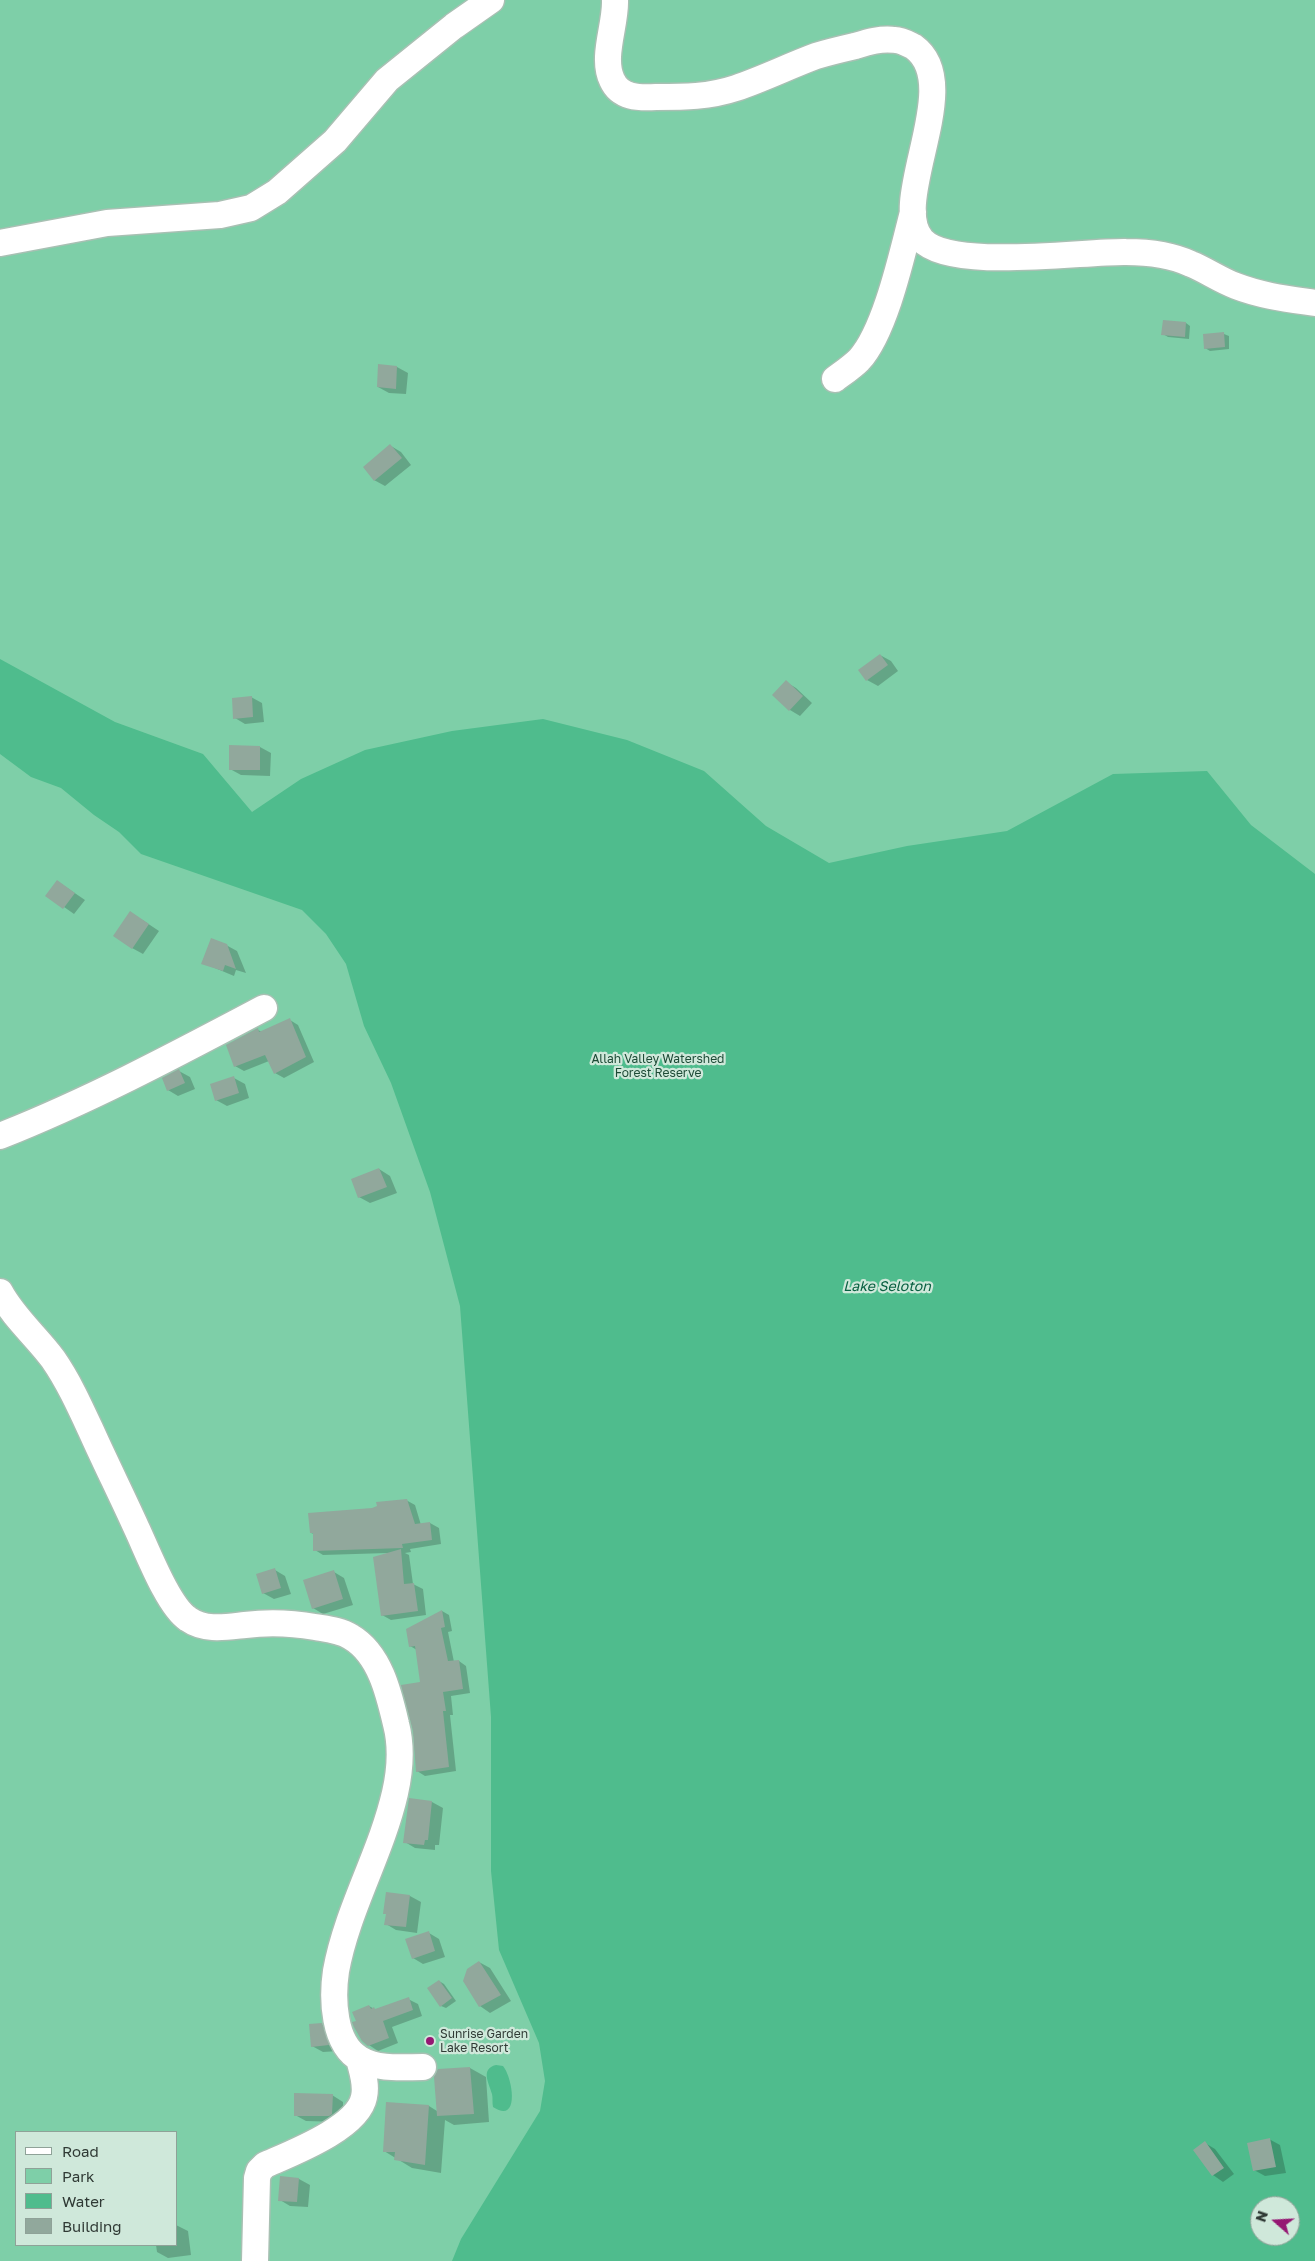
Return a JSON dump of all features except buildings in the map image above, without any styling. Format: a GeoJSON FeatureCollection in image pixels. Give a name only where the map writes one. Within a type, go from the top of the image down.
{"type":"FeatureCollection","features":[{"type":"Feature","properties":{"kind":"street"},"geometry":{"type":"LineString","coordinates":[[0,243],[107,223],[220,215],[251,208],[277,192],[336,141],[387,80],[454,26],[491,0]]}},
{"type":"Feature","properties":{"kind":"street"},"geometry":{"type":"LineString","coordinates":[[615,0],[609,59],[611,79],[618,89],[627,95],[638,98],[703,96],[735,89],[817,56],[879,40],[897,40],[923,54],[931,70],[933,90],[917,177],[914,210],[896,275],[871,342],[860,359],[835,379]]}},
{"type":"Feature","properties":{"kind":"street"},"geometry":{"type":"LineString","coordinates":[[914,210],[916,228],[922,240],[936,250],[952,254],[1032,258],[1126,252],[1158,254],[1188,262],[1234,285],[1265,295],[1315,303]]}},
{"type":"Feature","properties":{"kind":"street"},"geometry":{"type":"LineString","coordinates":[[0,1136],[45,1118],[139,1074],[264,1008]]}},
{"type":"Feature","properties":{"kind":"street"},"geometry":{"type":"LineString","coordinates":[[0,1292],[8,1307],[53,1360],[81,1407],[161,1580],[178,1610],[188,1619],[201,1626],[217,1628],[262,1623],[298,1624],[338,1631],[352,1637],[366,1650],[380,1672],[398,1731],[400,1758],[395,1794],[344,1939],[336,1971],[334,1999],[337,2024],[345,2045],[359,2059],[391,2067],[423,2067]]}},
{"type":"Feature","properties":{"kind":"street"},"geometry":{"type":"LineString","coordinates":[[255,2261],[259,2170],[265,2164],[324,2138],[339,2128],[355,2112],[364,2099],[366,2085],[359,2059]]}},
{"type":"Feature","properties":{"kind":"green space","name":"Allah Valley Watershed Forest Reserve"},"geometry":{"type":"Polygon","coordinates":[[[0,0],[1315,0],[1315,2261],[0,2261],[0,0]]]}},
{"type":"Feature","properties":{"kind":"water","name":"Lake Seloton"},"geometry":{"type":"Polygon","coordinates":[[[0,659],[115,722],[203,754],[252,812],[301,779],[365,750],[452,731],[543,719],[627,740],[704,771],[766,826],[829,863],[907,846],[1007,831],[1113,774],[1207,771],[1251,825],[1315,874],[1315,2261],[452,2261],[461,2239],[540,2111],[545,2081],[539,2043],[499,1950],[491,1871],[491,1717],[460,1306],[430,1192],[391,1083],[364,1026],[346,964],[326,934],[302,910],[141,854],[119,832],[94,815],[61,788],[31,777],[0,754],[0,659]]]}},
{"type":"Feature","properties":{"kind":"water"},"geometry":{"type":"Polygon","coordinates":[[[496,2065],[503,2066],[507,2072],[511,2089],[511,2105],[507,2110],[502,2111],[493,2107],[487,2077],[488,2070],[496,2065]]]}},
{"type":"Feature","properties":{"kind":"place","name":"Sunrise Garden Lake Resort"},"geometry":{"type":"Point","coordinates":[430,2041]}}]}
